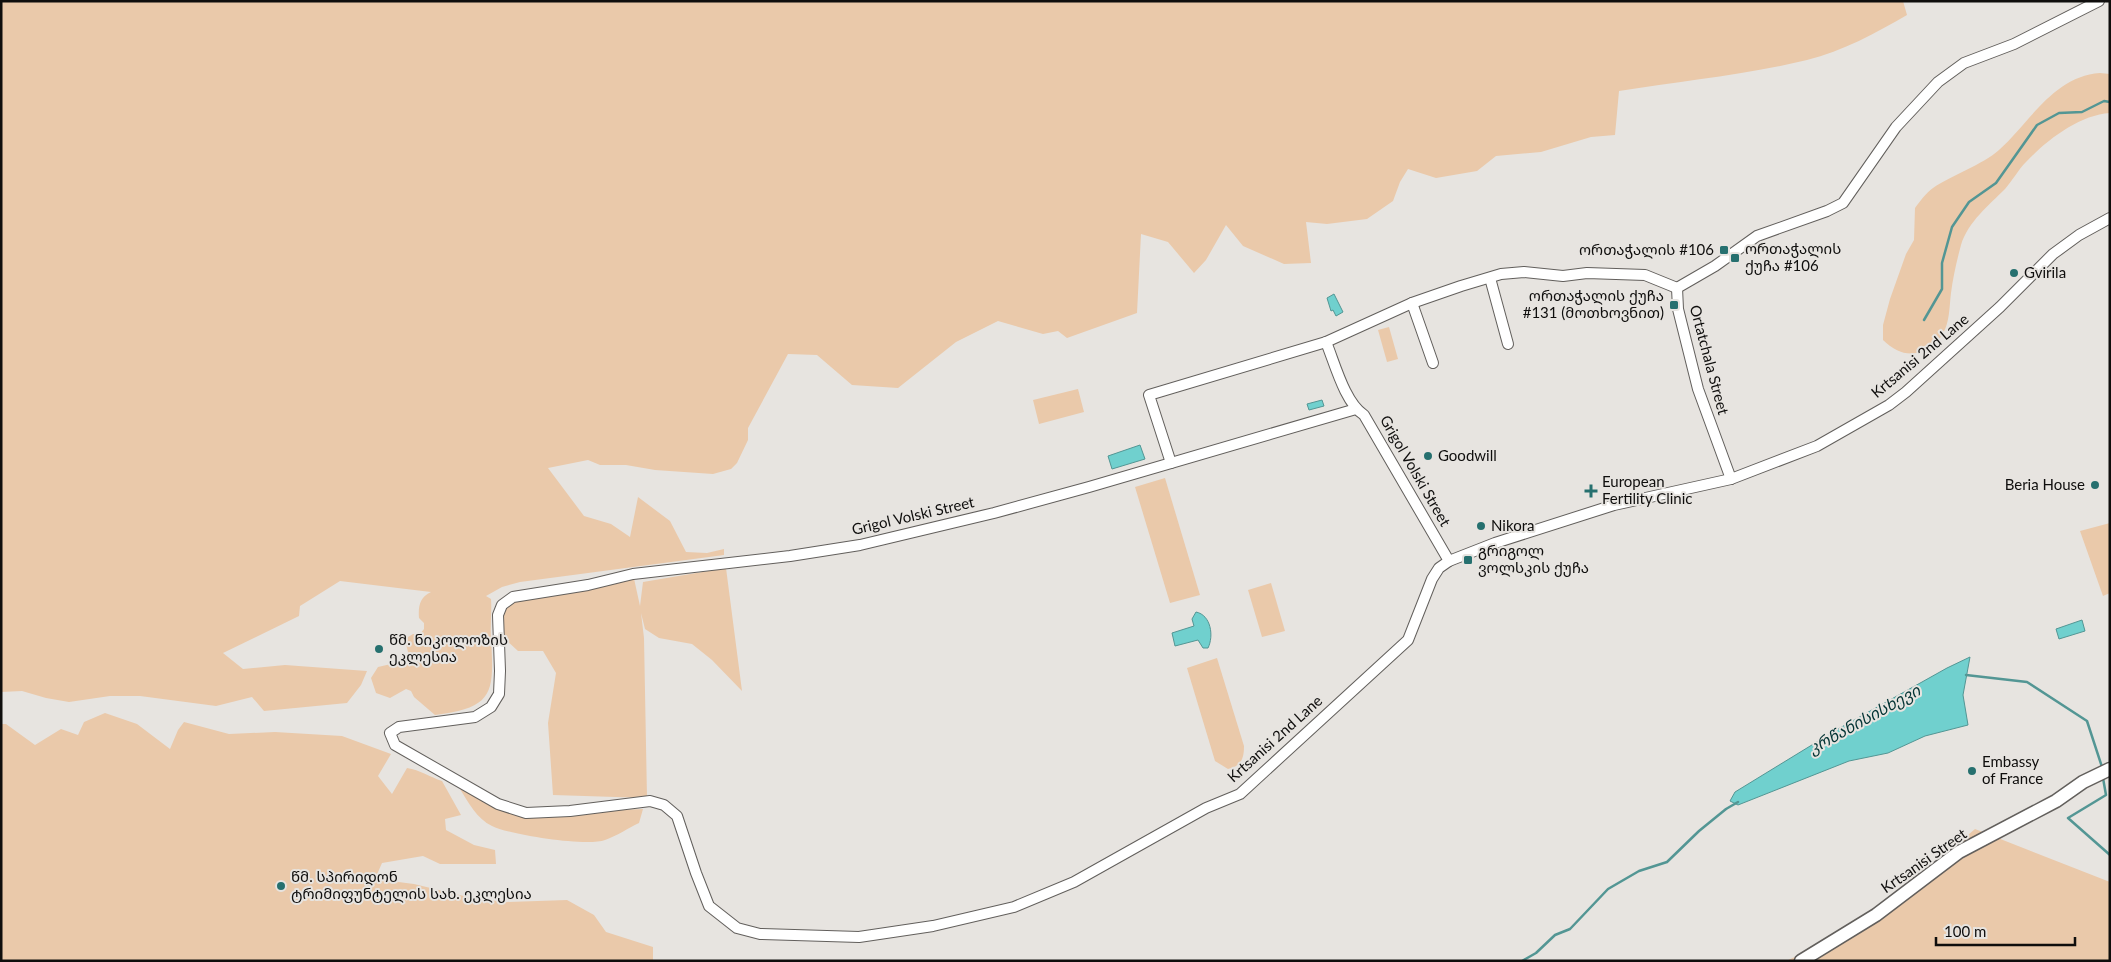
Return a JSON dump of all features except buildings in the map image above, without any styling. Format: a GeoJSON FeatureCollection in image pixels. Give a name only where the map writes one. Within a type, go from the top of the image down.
{"type":"FeatureCollection","features":[{"type":"Feature","properties":{"kind":"street","name":"Ortatchala Street"},"geometry":{"type":"LineString","coordinates":[[1731,479],[1698,389],[1678,309],[1677,288],[1715,266],[1757,236],[1827,211],[1843,203],[1896,127],[1938,82],[1964,64],[2014,44],[2099,1]]}},
{"type":"Feature","properties":{"kind":"street","name":"Krtsanisi 2nd Lane"},"geometry":{"type":"LineString","coordinates":[[390,733],[395,745],[498,804],[526,813],[570,812],[650,801],[664,805],[677,816],[709,906],[738,928],[760,934],[859,937],[933,926],[1014,907],[1074,882],[1206,808],[1240,794],[1408,640],[1432,579],[1439,568],[1449,561],[1495,543],[1614,504],[1731,479],[1817,446],[1889,405],[1949,354],[2053,254],[2080,235],[2110,218]]}},
{"type":"Feature","properties":{"kind":"street"},"geometry":{"type":"LineString","coordinates":[[1171,463],[1149,395],[1326,342],[1412,303],[1461,286],[1501,274],[1524,272],[1563,276],[1586,273],[1645,275],[1677,288]]}},
{"type":"Feature","properties":{"kind":"street"},"geometry":{"type":"LineString","coordinates":[[1490,278],[1508,344]]}},
{"type":"Feature","properties":{"kind":"street"},"geometry":{"type":"LineString","coordinates":[[1412,303],[1433,363]]}},
{"type":"Feature","properties":{"kind":"street"},"geometry":{"type":"LineString","coordinates":[[1326,342],[1356,409]]}},
{"type":"Feature","properties":{"kind":"street","name":"Grigol Volski Street"},"geometry":{"type":"LineString","coordinates":[[390,733],[399,727],[476,717],[491,707],[499,694],[498,615],[502,605],[513,597],[588,585],[633,574],[790,556],[860,545],[994,513],[1356,409],[1364,415],[1449,561]]}},
{"type":"Feature","properties":{"kind":"street","name":"Krtsanisi Street"},"geometry":{"type":"LineString","coordinates":[[1801,961],[1876,915],[1959,852],[2056,801],[2083,782],[2110,769]]}},
{"type":"Feature","properties":{"kind":"shaded area"},"geometry":{"type":"Polygon","coordinates":[[[1,1],[1903,1],[1907,15],[1846,47],[1807,60],[1737,74],[1619,91],[1615,135],[1591,137],[1541,152],[1496,156],[1477,171],[1436,178],[1408,169],[1400,182],[1393,201],[1367,219],[1327,224],[1306,222],[1311,263],[1284,264],[1243,246],[1226,225],[1206,260],[1194,273],[1168,242],[1141,234],[1137,313],[1067,338],[1058,331],[1043,334],[998,321],[956,342],[898,388],[852,385],[817,355],[788,354],[748,428],[748,440],[737,463],[731,469],[713,474],[655,470],[626,465],[600,465],[588,460],[548,468],[584,516],[611,524],[630,537],[638,497],[670,521],[686,552],[707,553],[724,549],[724,555],[520,582],[502,587],[486,596],[491,599],[492,657],[492,672],[487,694],[480,702],[469,708],[435,715],[414,697],[411,691],[406,689],[390,698],[376,693],[371,678],[378,667],[404,661],[409,656],[406,644],[408,637],[413,634],[420,634],[424,629],[424,623],[419,618],[419,606],[424,596],[431,592],[340,581],[300,606],[299,616],[223,653],[243,669],[285,665],[367,671],[361,685],[347,703],[264,711],[252,697],[216,706],[140,696],[110,696],[69,702],[22,691],[1,692],[1,1]]]}},
{"type":"Feature","properties":{"kind":"shaded area"},"geometry":{"type":"Polygon","coordinates":[[[2100,73],[2110,74],[2110,113],[2087,118],[2064,130],[2044,145],[2023,165],[2005,189],[1980,214],[1964,237],[1952,287],[1948,318],[1942,335],[1931,346],[1917,353],[1910,354],[1890,346],[1883,340],[1883,325],[1906,254],[1914,240],[1915,208],[1933,188],[1999,150],[2056,91],[2069,82],[2084,76],[2100,73]]]}},
{"type":"Feature","properties":{"kind":"shaded area"},"geometry":{"type":"Polygon","coordinates":[[[1389,327],[1398,359],[1387,362],[1378,330],[1389,327]]]}},
{"type":"Feature","properties":{"kind":"shaded area"},"geometry":{"type":"Polygon","coordinates":[[[1078,389],[1084,412],[1039,424],[1033,400],[1078,389]]]}},
{"type":"Feature","properties":{"kind":"shaded area"},"geometry":{"type":"Polygon","coordinates":[[[1165,478],[1200,595],[1170,603],[1135,487],[1165,478]]]}},
{"type":"Feature","properties":{"kind":"shaded area"},"geometry":{"type":"Polygon","coordinates":[[[2110,523],[2110,593],[2103,596],[2080,531],[2110,523]]]}},
{"type":"Feature","properties":{"kind":"shaded area"},"geometry":{"type":"Polygon","coordinates":[[[726,568],[742,691],[712,660],[692,644],[659,638],[645,629],[641,613],[644,638],[647,798],[553,795],[548,723],[556,673],[543,651],[518,651],[503,637],[502,605],[543,591],[633,574],[640,606],[643,582],[726,568]]]}},
{"type":"Feature","properties":{"kind":"shaded area"},"geometry":{"type":"Polygon","coordinates":[[[1271,583],[1285,631],[1262,637],[1248,590],[1271,583]]]}},
{"type":"Feature","properties":{"kind":"shaded area"},"geometry":{"type":"Polygon","coordinates":[[[1217,658],[1244,746],[1239,764],[1228,769],[1215,761],[1187,668],[1217,658]]]}},
{"type":"Feature","properties":{"kind":"shaded area"},"geometry":{"type":"Polygon","coordinates":[[[105,713],[137,724],[170,749],[178,730],[184,722],[229,734],[275,732],[342,736],[391,754],[378,776],[392,794],[407,768],[442,781],[461,815],[445,819],[446,830],[474,845],[495,850],[496,864],[440,864],[423,856],[382,863],[375,879],[414,884],[472,898],[506,902],[567,900],[594,915],[606,932],[653,947],[653,961],[1,961],[1,724],[6,724],[35,745],[61,729],[78,735],[84,722],[105,713]]]}},
{"type":"Feature","properties":{"kind":"shaded area"},"geometry":{"type":"Polygon","coordinates":[[[460,789],[509,813],[523,816],[569,816],[596,811],[643,809],[639,823],[605,840],[596,842],[566,841],[515,833],[492,826],[477,815],[460,789]]]}},
{"type":"Feature","properties":{"kind":"shaded area"},"geometry":{"type":"Polygon","coordinates":[[[1975,829],[2110,882],[2110,961],[1786,961],[1828,942],[1887,905],[1975,829]]]}},
{"type":"Feature","properties":{"kind":"water"},"geometry":{"type":"Polygon","coordinates":[[[1334,294],[1343,312],[1336,316],[1333,310],[1331,311],[1327,298],[1334,294]]]}},
{"type":"Feature","properties":{"kind":"water"},"geometry":{"type":"Polygon","coordinates":[[[1322,400],[1324,406],[1309,410],[1307,404],[1322,400]]]}},
{"type":"Feature","properties":{"kind":"water"},"geometry":{"type":"Polygon","coordinates":[[[1140,445],[1145,459],[1112,469],[1108,456],[1140,445]]]}},
{"type":"Feature","properties":{"kind":"water"},"geometry":{"type":"Polygon","coordinates":[[[1196,612],[1205,617],[1210,627],[1211,638],[1208,648],[1203,648],[1198,640],[1175,646],[1172,633],[1194,626],[1192,619],[1196,612]]]}},
{"type":"Feature","properties":{"kind":"water"},"geometry":{"type":"Polygon","coordinates":[[[2082,620],[2085,631],[2059,639],[2056,629],[2082,620]]]}},
{"type":"Feature","properties":{"kind":"water"},"geometry":{"type":"Polygon","coordinates":[[[1970,657],[1963,695],[1968,725],[1925,736],[1888,753],[1849,761],[1738,805],[1730,801],[1735,792],[1838,729],[1970,657]]]}},
{"type":"Feature","properties":{"kind":"waterway"},"geometry":{"type":"LineString","coordinates":[[1924,320],[1942,289],[1942,263],[1952,227],[1969,202],[1996,183],[2037,125],[2059,113],[2082,112],[2104,101],[2110,102]]}},
{"type":"Feature","properties":{"kind":"waterway","name":"კრწანისისხევი"},"geometry":{"type":"LineString","coordinates":[[1966,675],[2027,682],[2087,721],[2102,767]]}},
{"type":"Feature","properties":{"kind":"waterway","name":"კრწანისისხევი"},"geometry":{"type":"LineString","coordinates":[[2103,778],[2106,795],[2068,818],[2110,855]]}},
{"type":"Feature","properties":{"kind":"waterway","name":"კრწანისისხევი"},"geometry":{"type":"LineString","coordinates":[[1522,961],[1536,953],[1555,935],[1570,929],[1608,889],[1639,871],[1667,862],[1699,831],[1726,809],[1738,802]]}},
{"type":"Feature","properties":{"kind":"place","name":"ორთაჭალის #106"},"geometry":{"type":"Point","coordinates":[1724,250]}},
{"type":"Feature","properties":{"kind":"place","name":"ორთაჭალის ქუჩა #106"},"geometry":{"type":"Point","coordinates":[1735,258]}},
{"type":"Feature","properties":{"kind":"place","name":"Gvirila"},"geometry":{"type":"Point","coordinates":[2014,273]}},
{"type":"Feature","properties":{"kind":"place","name":"ორთაჭალის ქუჩა #131 (მოთხოვნით)"},"geometry":{"type":"Point","coordinates":[1674,305]}},
{"type":"Feature","properties":{"kind":"place","name":"Goodwill"},"geometry":{"type":"Point","coordinates":[1428,456]}},
{"type":"Feature","properties":{"kind":"place","name":"Beria House"},"geometry":{"type":"Point","coordinates":[2095,485]}},
{"type":"Feature","properties":{"kind":"place","name":"European Fertility Clinic"},"geometry":{"type":"Point","coordinates":[1591,491]}},
{"type":"Feature","properties":{"kind":"place","name":"Nikora"},"geometry":{"type":"Point","coordinates":[1481,526]}},
{"type":"Feature","properties":{"kind":"place","name":"გრიგოლ ვოლსკის ქუჩა"},"geometry":{"type":"Point","coordinates":[1468,560]}},
{"type":"Feature","properties":{"kind":"place","name":"წმ. ნიკოლოზის ეკლესია"},"geometry":{"type":"Point","coordinates":[379,649]}},
{"type":"Feature","properties":{"kind":"place","name":"Embassy of France"},"geometry":{"type":"Point","coordinates":[1972,771]}},
{"type":"Feature","properties":{"kind":"place","name":"წმ. სპირიდონ ტრიმიფუნტელის სახ. ეკლესია"},"geometry":{"type":"Point","coordinates":[281,886]}}]}
